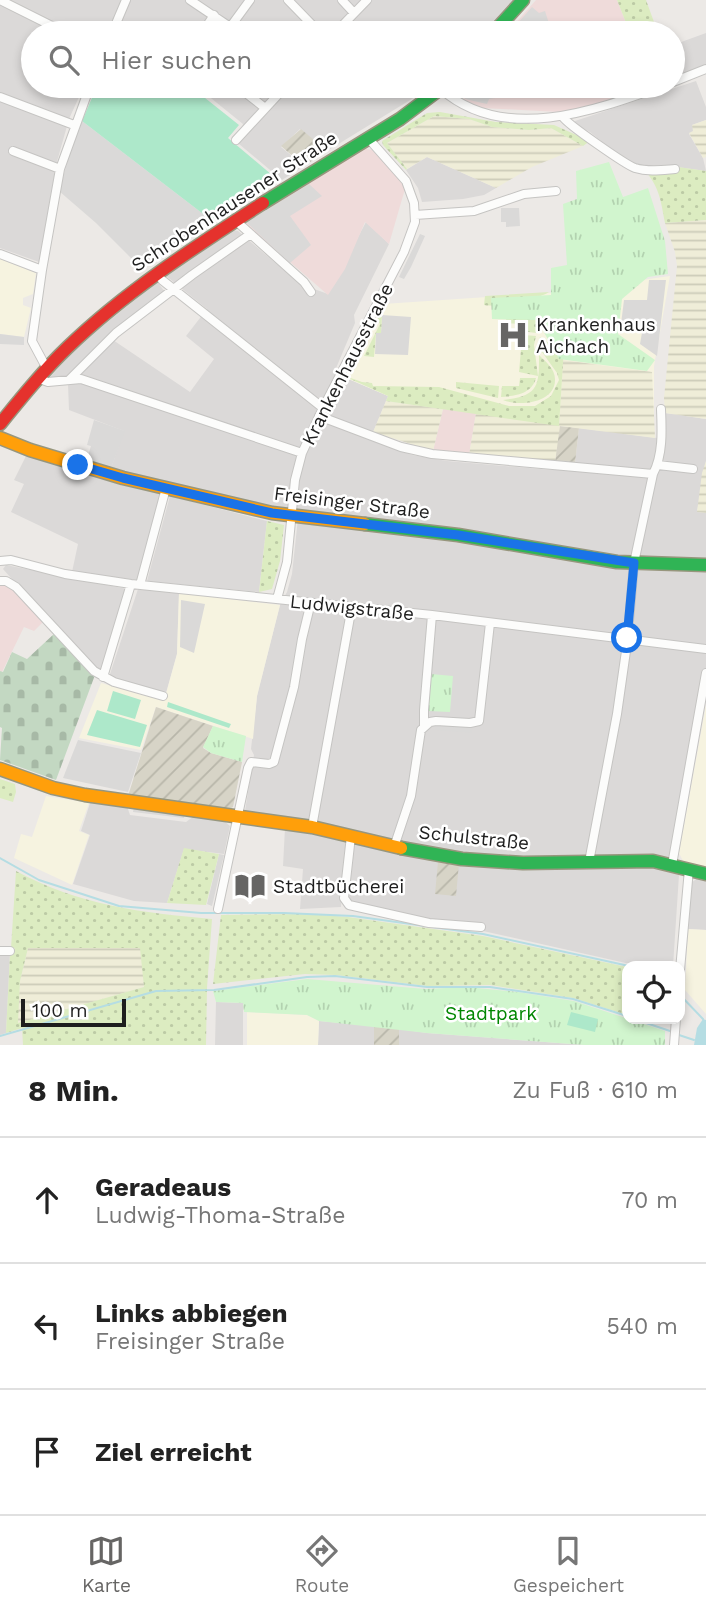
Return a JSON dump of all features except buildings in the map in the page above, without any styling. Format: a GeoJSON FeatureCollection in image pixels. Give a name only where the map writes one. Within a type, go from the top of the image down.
{"type":"FeatureCollection","features":[{"type":"Feature","properties":{"kind":"main road"},"geometry":{"type":"LineString","coordinates":[[503,21],[519,1]]}},
{"type":"Feature","properties":{"kind":"main road","name":"Schrobenhausener Straße"},"geometry":{"type":"LineString","coordinates":[[0,424],[82,334],[156,273],[235,220],[368,138],[424,98]]}},
{"type":"Feature","properties":{"kind":"main road","name":"Freisinger Straße"},"geometry":{"type":"LineString","coordinates":[[0,438],[90,468],[247,508],[458,535],[634,563],[706,565]]}},
{"type":"Feature","properties":{"kind":"main road","name":"Schulstraße"},"geometry":{"type":"LineString","coordinates":[[0,769],[78,793],[312,827],[439,856],[486,861],[636,860],[672,865],[706,874]]}},
{"type":"Feature","properties":{"kind":"street"},"geometry":{"type":"LineString","coordinates":[[0,0],[42,21]]}},
{"type":"Feature","properties":{"kind":"street"},"geometry":{"type":"LineString","coordinates":[[117,21],[126,0]]}},
{"type":"Feature","properties":{"kind":"street"},"geometry":{"type":"LineString","coordinates":[[190,0],[223,21]]}},
{"type":"Feature","properties":{"kind":"street"},"geometry":{"type":"LineString","coordinates":[[235,21],[250,0]]}},
{"type":"Feature","properties":{"kind":"street"},"geometry":{"type":"LineString","coordinates":[[288,0],[308,21]]}},
{"type":"Feature","properties":{"kind":"street"},"geometry":{"type":"LineString","coordinates":[[342,0],[355,13]]}},
{"type":"Feature","properties":{"kind":"street"},"geometry":{"type":"LineString","coordinates":[[347,21],[367,0]]}},
{"type":"Feature","properties":{"kind":"street"},"geometry":{"type":"LineString","coordinates":[[210,21],[214,15]]}},
{"type":"Feature","properties":{"kind":"street"},"geometry":{"type":"LineString","coordinates":[[685,77],[706,69]]}},
{"type":"Feature","properties":{"kind":"street"},"geometry":{"type":"LineString","coordinates":[[0,97],[74,125]]}},
{"type":"Feature","properties":{"kind":"street"},"geometry":{"type":"LineString","coordinates":[[85,98],[60,169],[32,341],[43,374],[48,382],[81,379],[302,453]]}},
{"type":"Feature","properties":{"kind":"street"},"geometry":{"type":"LineString","coordinates":[[252,98],[265,108]]}},
{"type":"Feature","properties":{"kind":"street"},"geometry":{"type":"LineString","coordinates":[[236,140],[275,98]]}},
{"type":"Feature","properties":{"kind":"street"},"geometry":{"type":"LineString","coordinates":[[450,98],[482,113],[521,118],[563,117],[628,98]]}},
{"type":"Feature","properties":{"kind":"street"},"geometry":{"type":"LineString","coordinates":[[563,117],[569,125],[627,165],[646,170],[674,169]]}},
{"type":"Feature","properties":{"kind":"street"},"geometry":{"type":"LineString","coordinates":[[368,138],[406,181],[415,215],[474,211],[511,197],[556,191]]}},
{"type":"Feature","properties":{"kind":"street"},"geometry":{"type":"LineString","coordinates":[[13,151],[60,169]]}},
{"type":"Feature","properties":{"kind":"street","name":"Krankenhausstraße"},"geometry":{"type":"LineString","coordinates":[[277,599],[287,562],[295,480],[302,453],[407,245],[415,215]]}},
{"type":"Feature","properties":{"kind":"street"},"geometry":{"type":"LineString","coordinates":[[235,220],[304,282],[311,292]]}},
{"type":"Feature","properties":{"kind":"street"},"geometry":{"type":"LineString","coordinates":[[69,380],[116,333],[249,235]]}},
{"type":"Feature","properties":{"kind":"street"},"geometry":{"type":"LineString","coordinates":[[0,254],[43,270]]}},
{"type":"Feature","properties":{"kind":"street"},"geometry":{"type":"LineString","coordinates":[[156,273],[321,412],[401,447],[432,454],[653,474]]}},
{"type":"Feature","properties":{"kind":"street"},"geometry":{"type":"LineString","coordinates":[[589,862],[617,713],[634,563],[653,474],[658,465],[662,434],[661,409]]}},
{"type":"Feature","properties":{"kind":"street"},"geometry":{"type":"LineString","coordinates":[[658,465],[693,469]]}},
{"type":"Feature","properties":{"kind":"street"},"geometry":{"type":"LineString","coordinates":[[103,677],[136,585],[166,488]]}},
{"type":"Feature","properties":{"kind":"street","name":"Ludwigstraße"},"geometry":{"type":"LineString","coordinates":[[0,561],[11,560],[65,574],[136,585],[352,606],[706,649]]}},
{"type":"Feature","properties":{"kind":"street"},"geometry":{"type":"LineString","coordinates":[[0,581],[6,581],[16,587],[94,671],[103,677],[163,696]]}},
{"type":"Feature","properties":{"kind":"street"},"geometry":{"type":"LineString","coordinates":[[218,909],[251,762],[274,762],[294,687],[311,602]]}},
{"type":"Feature","properties":{"kind":"street"},"geometry":{"type":"LineString","coordinates":[[312,827],[352,606]]}},
{"type":"Feature","properties":{"kind":"street"},"geometry":{"type":"LineString","coordinates":[[394,847],[411,796],[420,736],[424,726],[432,615]]}},
{"type":"Feature","properties":{"kind":"street"},"geometry":{"type":"LineString","coordinates":[[424,726],[436,721],[479,721],[490,623]]}},
{"type":"Feature","properties":{"kind":"street"},"geometry":{"type":"LineString","coordinates":[[672,865],[706,673]]}},
{"type":"Feature","properties":{"kind":"street"},"geometry":{"type":"LineString","coordinates":[[351,835],[344,898],[349,905],[429,923],[481,927]]}},
{"type":"Feature","properties":{"kind":"street"},"geometry":{"type":"LineString","coordinates":[[681,961],[689,869]]}},
{"type":"Feature","properties":{"kind":"shaded area"},"geometry":{"type":"Polygon","coordinates":[[[0,0],[514,0],[496,21],[21,21],[21,98],[79,98],[69,119],[56,165],[39,262],[0,248],[0,0]]]}},
{"type":"Feature","properties":{"kind":"shaded area"},"geometry":{"type":"Polygon","coordinates":[[[536,0],[617,0],[625,21],[518,21],[536,0]]]}},
{"type":"Feature","properties":{"kind":"shaded area"},"geometry":{"type":"Polygon","coordinates":[[[532,7],[539,13],[545,11],[548,21],[520,21],[532,7]]]}},
{"type":"Feature","properties":{"kind":"shaded area"},"geometry":{"type":"Polygon","coordinates":[[[706,33],[706,65],[685,73],[685,41],[706,33]]]}},
{"type":"Feature","properties":{"kind":"shaded area"},"geometry":{"type":"Polygon","coordinates":[[[696,81],[706,107],[706,120],[692,125],[694,131],[689,134],[703,158],[706,171],[670,166],[638,166],[575,124],[575,121],[645,98],[685,98],[685,85],[696,81]]]}},
{"type":"Feature","properties":{"kind":"shaded area"},"geometry":{"type":"Polygon","coordinates":[[[211,98],[413,98],[327,151],[300,129],[281,147],[304,166],[282,180],[239,144],[243,124],[211,98]]]}},
{"type":"Feature","properties":{"kind":"shaded area"},"geometry":{"type":"Polygon","coordinates":[[[495,98],[489,99],[487,104],[465,99],[495,98]]]}},
{"type":"Feature","properties":{"kind":"shaded area"},"geometry":{"type":"Polygon","coordinates":[[[617,98],[584,109],[559,112],[483,108],[464,100],[617,98]]]}},
{"type":"Feature","properties":{"kind":"shaded area"},"geometry":{"type":"Polygon","coordinates":[[[434,116],[469,119],[492,127],[529,130],[551,128],[583,146],[532,167],[496,188],[427,157],[407,169],[387,143],[434,116]]]}},
{"type":"Feature","properties":{"kind":"shaded area"},"geometry":{"type":"Polygon","coordinates":[[[706,120],[706,157],[703,158],[689,133],[693,131],[692,125],[706,120]]]}},
{"type":"Feature","properties":{"kind":"shaded area"},"geometry":{"type":"Polygon","coordinates":[[[82,121],[211,220],[141,268],[59,191],[77,129],[82,121]]]}},
{"type":"Feature","properties":{"kind":"shaded area"},"geometry":{"type":"Polygon","coordinates":[[[301,129],[327,151],[304,166],[281,146],[301,129]]]}},
{"type":"Feature","properties":{"kind":"shaded area"},"geometry":{"type":"Polygon","coordinates":[[[363,148],[372,150],[398,176],[405,189],[389,244],[365,222],[345,269],[328,295],[244,222],[363,148]]]}},
{"type":"Feature","properties":{"kind":"shaded area"},"geometry":{"type":"Polygon","coordinates":[[[427,157],[496,188],[484,195],[463,199],[422,202],[418,188],[406,170],[427,157]]]}},
{"type":"Feature","properties":{"kind":"shaded area"},"geometry":{"type":"Polygon","coordinates":[[[309,184],[322,196],[290,216],[311,245],[290,263],[246,222],[309,184]]]}},
{"type":"Feature","properties":{"kind":"shaded area"},"geometry":{"type":"Polygon","coordinates":[[[501,208],[519,208],[520,226],[506,227],[506,222],[501,222],[501,208]]]}},
{"type":"Feature","properties":{"kind":"shaded area"},"geometry":{"type":"Polygon","coordinates":[[[706,220],[706,419],[665,413],[664,398],[677,266],[665,223],[706,220]]]}},
{"type":"Feature","properties":{"kind":"shaded area"},"geometry":{"type":"Polygon","coordinates":[[[366,222],[389,244],[354,315],[355,323],[334,373],[388,396],[370,440],[412,455],[447,461],[552,470],[575,463],[579,428],[657,438],[665,413],[706,419],[706,461],[697,512],[706,513],[706,683],[700,682],[670,855],[679,875],[673,961],[622,962],[483,931],[483,923],[417,918],[350,903],[348,888],[352,842],[245,811],[254,755],[251,749],[257,696],[280,605],[292,574],[299,509],[270,507],[111,468],[124,431],[69,410],[68,384],[113,340],[190,392],[214,359],[186,336],[207,309],[165,275],[232,230],[238,231],[300,284],[328,294],[366,222]]]}},
{"type":"Feature","properties":{"kind":"shaded area"},"geometry":{"type":"Polygon","coordinates":[[[420,234],[425,236],[411,267],[404,279],[399,277],[420,234]]]}},
{"type":"Feature","properties":{"kind":"shaded area"},"geometry":{"type":"Polygon","coordinates":[[[0,259],[36,273],[33,294],[23,298],[23,305],[31,308],[24,337],[0,334],[0,259]]]}},
{"type":"Feature","properties":{"kind":"shaded area","name":"Krankenhaus Aichach"},"geometry":{"type":"Polygon","coordinates":[[[670,276],[654,366],[654,429],[388,396],[344,377],[383,304],[549,293],[670,276]]]}},
{"type":"Feature","properties":{"kind":"shaded area"},"geometry":{"type":"Polygon","coordinates":[[[649,280],[666,280],[657,356],[640,344],[643,327],[621,324],[624,300],[647,300],[649,280]]]}},
{"type":"Feature","properties":{"kind":"shaded area"},"geometry":{"type":"Polygon","coordinates":[[[157,282],[166,293],[68,376],[50,377],[79,345],[157,282]]]}},
{"type":"Feature","properties":{"kind":"shaded area"},"geometry":{"type":"Polygon","coordinates":[[[382,315],[411,317],[408,355],[375,354],[376,333],[381,332],[382,315]]]}},
{"type":"Feature","properties":{"kind":"shaded area"},"geometry":{"type":"Polygon","coordinates":[[[0,334],[24,337],[24,345],[0,344],[0,334]]]}},
{"type":"Feature","properties":{"kind":"shaded area"},"geometry":{"type":"Polygon","coordinates":[[[563,360],[652,372],[655,438],[560,426],[555,462],[469,455],[476,413],[559,425],[563,360]]]}},
{"type":"Feature","properties":{"kind":"shaded area"},"geometry":{"type":"Polygon","coordinates":[[[386,401],[443,409],[433,451],[373,432],[386,401]]]}},
{"type":"Feature","properties":{"kind":"shaded area"},"geometry":{"type":"Polygon","coordinates":[[[443,409],[476,413],[469,455],[433,451],[443,409]]]}},
{"type":"Feature","properties":{"kind":"shaded area"},"geometry":{"type":"Polygon","coordinates":[[[94,420],[125,431],[111,468],[87,459],[91,446],[87,445],[94,420]]]}},
{"type":"Feature","properties":{"kind":"shaded area"},"geometry":{"type":"Polygon","coordinates":[[[559,426],[579,428],[575,463],[555,462],[559,426]]]}},
{"type":"Feature","properties":{"kind":"shaded area"},"geometry":{"type":"Polygon","coordinates":[[[26,456],[161,494],[138,580],[72,572],[78,544],[11,512],[24,484],[14,480],[26,456]]]}},
{"type":"Feature","properties":{"kind":"shaded area"},"geometry":{"type":"Polygon","coordinates":[[[706,461],[706,513],[697,512],[706,461]]]}},
{"type":"Feature","properties":{"kind":"shaded area"},"geometry":{"type":"Polygon","coordinates":[[[170,496],[267,521],[259,592],[147,581],[170,496]]]}},
{"type":"Feature","properties":{"kind":"shaded area"},"geometry":{"type":"Polygon","coordinates":[[[6,565],[127,589],[103,669],[96,669],[35,605],[3,569],[6,565]]]}},
{"type":"Feature","properties":{"kind":"shaded area"},"geometry":{"type":"Polygon","coordinates":[[[0,585],[10,586],[44,621],[34,631],[24,627],[2,672],[0,671],[0,585]]]}},
{"type":"Feature","properties":{"kind":"shaded area"},"geometry":{"type":"Polygon","coordinates":[[[138,589],[179,593],[177,654],[166,693],[111,677],[110,674],[138,589]]]}},
{"type":"Feature","properties":{"kind":"shaded area"},"geometry":{"type":"Polygon","coordinates":[[[179,593],[280,605],[257,696],[253,739],[156,707],[141,750],[79,738],[101,683],[164,701],[177,654],[179,593]]]}},
{"type":"Feature","properties":{"kind":"shaded area"},"geometry":{"type":"Polygon","coordinates":[[[181,600],[205,604],[194,653],[180,647],[181,600]]]}},
{"type":"Feature","properties":{"kind":"shaded area"},"geometry":{"type":"Polygon","coordinates":[[[706,705],[706,868],[684,863],[679,853],[706,705]]]}},
{"type":"Feature","properties":{"kind":"shaded area"},"geometry":{"type":"Polygon","coordinates":[[[156,707],[213,726],[203,748],[242,762],[233,807],[228,810],[128,796],[156,707]]]}},
{"type":"Feature","properties":{"kind":"shaded area"},"geometry":{"type":"Polygon","coordinates":[[[435,724],[472,727],[472,733],[435,730],[435,724]]]}},
{"type":"Feature","properties":{"kind":"shaded area"},"geometry":{"type":"Polygon","coordinates":[[[78,740],[141,753],[128,792],[63,778],[78,740]]]}},
{"type":"Feature","properties":{"kind":"shaded area"},"geometry":{"type":"Polygon","coordinates":[[[46,796],[89,803],[79,831],[89,835],[72,885],[14,858],[21,834],[32,837],[46,796]]]}},
{"type":"Feature","properties":{"kind":"shaded area"},"geometry":{"type":"Polygon","coordinates":[[[91,800],[127,806],[130,815],[186,822],[194,816],[223,820],[230,826],[224,854],[184,849],[167,903],[134,901],[73,884],[90,835],[81,831],[91,800]]]}},
{"type":"Feature","properties":{"kind":"shaded area"},"geometry":{"type":"Polygon","coordinates":[[[134,807],[185,813],[184,818],[133,812],[134,807]]]}},
{"type":"Feature","properties":{"kind":"shaded area"},"geometry":{"type":"Polygon","coordinates":[[[285,828],[343,839],[346,842],[341,907],[300,909],[303,869],[283,866],[285,828]]]}},
{"type":"Feature","properties":{"kind":"shaded area"},"geometry":{"type":"Polygon","coordinates":[[[219,854],[224,855],[212,906],[207,904],[219,854]]]}},
{"type":"Feature","properties":{"kind":"shaded area"},"geometry":{"type":"Polygon","coordinates":[[[438,862],[459,863],[456,896],[435,894],[438,862]]]}},
{"type":"Feature","properties":{"kind":"shaded area"},"geometry":{"type":"Polygon","coordinates":[[[699,877],[706,878],[706,930],[688,929],[691,883],[699,877]]]}},
{"type":"Feature","properties":{"kind":"shaded area"},"geometry":{"type":"Polygon","coordinates":[[[688,929],[706,930],[706,1014],[685,990],[688,929]]]}},
{"type":"Feature","properties":{"kind":"shaded area"},"geometry":{"type":"Polygon","coordinates":[[[28,948],[141,948],[144,987],[17,1024],[20,981],[28,948]]]}},
{"type":"Feature","properties":{"kind":"shaded area"},"geometry":{"type":"Polygon","coordinates":[[[0,954],[10,954],[6,1033],[0,1035],[0,954]]]}},
{"type":"Feature","properties":{"kind":"shaded area"},"geometry":{"type":"Polygon","coordinates":[[[216,1002],[243,1003],[243,1045],[215,1045],[216,1002]]]}},
{"type":"Feature","properties":{"kind":"shaded area"},"geometry":{"type":"Polygon","coordinates":[[[247,1012],[307,1015],[319,1021],[318,1045],[247,1045],[247,1012]]]}},
{"type":"Feature","properties":{"kind":"shaded area"},"geometry":{"type":"Polygon","coordinates":[[[319,1021],[374,1026],[374,1045],[318,1045],[319,1021]]]}},
{"type":"Feature","properties":{"kind":"shaded area"},"geometry":{"type":"Polygon","coordinates":[[[374,1026],[399,1029],[399,1045],[374,1045],[374,1026]]]}},
{"type":"Feature","properties":{"kind":"shaded area"},"geometry":{"type":"Polygon","coordinates":[[[399,1029],[427,1033],[585,1045],[399,1045],[399,1029]]]}},
{"type":"Feature","properties":{"kind":"green space"},"geometry":{"type":"Polygon","coordinates":[[[617,0],[646,0],[654,21],[625,21],[617,0]]]}},
{"type":"Feature","properties":{"kind":"green space"},"geometry":{"type":"Polygon","coordinates":[[[92,98],[205,98],[239,125],[228,138],[278,180],[211,220],[82,121],[92,98]]]}},
{"type":"Feature","properties":{"kind":"green space"},"geometry":{"type":"Polygon","coordinates":[[[440,112],[496,122],[554,125],[590,141],[583,146],[551,128],[529,130],[492,127],[469,119],[434,116],[387,143],[406,170],[382,141],[427,113],[440,112]]]}},
{"type":"Feature","properties":{"kind":"green space"},"geometry":{"type":"Polygon","coordinates":[[[609,162],[623,197],[648,188],[665,241],[668,274],[648,277],[622,299],[618,334],[655,360],[647,371],[559,359],[537,320],[492,319],[491,298],[551,295],[551,268],[567,265],[563,204],[577,199],[576,171],[609,162]]]}},
{"type":"Feature","properties":{"kind":"green space"},"geometry":{"type":"Polygon","coordinates":[[[678,167],[706,171],[706,220],[665,223],[657,190],[646,172],[678,167]]]}},
{"type":"Feature","properties":{"kind":"green space"},"geometry":{"type":"Polygon","coordinates":[[[549,292],[518,302],[484,305],[485,296],[549,292]]]}},
{"type":"Feature","properties":{"kind":"green space"},"geometry":{"type":"Polygon","coordinates":[[[507,305],[538,319],[536,333],[522,331],[522,324],[506,323],[507,305]]]}},
{"type":"Feature","properties":{"kind":"green space"},"geometry":{"type":"Polygon","coordinates":[[[379,315],[382,316],[381,333],[376,333],[374,357],[364,356],[380,324],[377,320],[379,315]]]}},
{"type":"Feature","properties":{"kind":"green space"},"geometry":{"type":"Polygon","coordinates":[[[524,335],[536,336],[534,345],[538,376],[519,372],[524,335]]]}},
{"type":"Feature","properties":{"kind":"green space"},"geometry":{"type":"Polygon","coordinates":[[[540,337],[552,345],[564,347],[559,426],[386,401],[388,396],[348,378],[372,383],[373,386],[439,387],[509,406],[535,406],[551,396],[559,380],[537,345],[540,337]]]}},
{"type":"Feature","properties":{"kind":"green space"},"geometry":{"type":"Polygon","coordinates":[[[539,355],[555,375],[554,387],[550,393],[527,403],[503,400],[524,396],[534,388],[539,355]]]}},
{"type":"Feature","properties":{"kind":"green space"},"geometry":{"type":"Polygon","coordinates":[[[520,378],[536,378],[527,391],[501,397],[502,386],[519,386],[520,378]]]}},
{"type":"Feature","properties":{"kind":"green space"},"geometry":{"type":"Polygon","coordinates":[[[456,382],[499,386],[498,398],[456,388],[456,382]]]}},
{"type":"Feature","properties":{"kind":"green space"},"geometry":{"type":"Polygon","coordinates":[[[267,521],[284,525],[280,561],[272,589],[259,592],[267,521]]]}},
{"type":"Feature","properties":{"kind":"green space"},"geometry":{"type":"Polygon","coordinates":[[[55,633],[95,675],[56,780],[0,760],[0,671],[3,672],[12,652],[27,659],[55,633]]]}},
{"type":"Feature","properties":{"kind":"green space"},"geometry":{"type":"Polygon","coordinates":[[[431,674],[453,676],[450,712],[428,711],[431,674]]]}},
{"type":"Feature","properties":{"kind":"green space"},"geometry":{"type":"Polygon","coordinates":[[[113,691],[141,700],[135,719],[107,711],[113,691]]]}},
{"type":"Feature","properties":{"kind":"green space"},"geometry":{"type":"Polygon","coordinates":[[[168,702],[231,724],[229,728],[167,707],[168,702]]]}},
{"type":"Feature","properties":{"kind":"green space"},"geometry":{"type":"Polygon","coordinates":[[[97,710],[147,725],[140,747],[87,735],[97,710]]]}},
{"type":"Feature","properties":{"kind":"green space"},"geometry":{"type":"Polygon","coordinates":[[[213,726],[246,736],[242,762],[211,753],[203,747],[213,726]]]}},
{"type":"Feature","properties":{"kind":"green space"},"geometry":{"type":"Polygon","coordinates":[[[0,779],[15,784],[13,802],[0,798],[0,779]]]}},
{"type":"Feature","properties":{"kind":"green space"},"geometry":{"type":"Polygon","coordinates":[[[184,848],[219,854],[206,905],[167,903],[184,848]]]}},
{"type":"Feature","properties":{"kind":"green space"},"geometry":{"type":"Polygon","coordinates":[[[16,871],[39,883],[87,900],[161,914],[212,919],[206,1045],[23,1045],[22,1028],[6,1033],[10,954],[15,948],[11,948],[16,871]],[[28,948],[20,981],[18,1023],[144,987],[140,948],[28,948]]]}},
{"type":"Feature","properties":{"kind":"green space"},"geometry":{"type":"Polygon","coordinates":[[[308,914],[348,917],[483,936],[622,966],[622,1013],[573,998],[490,985],[427,986],[305,974],[213,984],[221,915],[308,914]]]}},
{"type":"Feature","properties":{"kind":"green space","name":"Stadtpark"},"geometry":{"type":"Polygon","coordinates":[[[307,979],[426,989],[467,987],[518,992],[574,1001],[622,1017],[622,1024],[644,1024],[665,1031],[665,1045],[585,1045],[427,1033],[319,1021],[307,1015],[244,1012],[243,1003],[216,1002],[213,991],[307,979]]]}},
{"type":"Feature","properties":{"kind":"green space"},"geometry":{"type":"Polygon","coordinates":[[[571,1012],[598,1019],[595,1032],[567,1025],[571,1012]]]}},
{"type":"Feature","properties":{"kind":"water"},"geometry":{"type":"Polygon","coordinates":[[[703,1019],[706,1020],[706,1045],[694,1045],[697,1028],[703,1019]]]}},
{"type":"Feature","properties":{"kind":"waterway"},"geometry":{"type":"LineString","coordinates":[[0,858],[39,880],[119,906],[201,913],[353,916],[483,934],[622,964]]}},
{"type":"Feature","properties":{"kind":"waterway"},"geometry":{"type":"LineString","coordinates":[[0,1036],[156,991],[214,990],[307,977],[335,976],[427,987],[490,987],[573,999],[622,1014]]}},
{"type":"Feature","properties":{"kind":"waterway"},"geometry":{"type":"LineString","coordinates":[[685,1000],[703,1019]]}},
{"type":"Feature","properties":{"kind":"waterway"},"geometry":{"type":"LineString","coordinates":[[649,1024],[670,1031]]}},
{"type":"Feature","properties":{"kind":"waterway"},"geometry":{"type":"LineString","coordinates":[[679,1035],[694,1040]]}},
{"type":"Feature","properties":{"kind":"traffic: fast"},"geometry":{"type":"LineString","coordinates":[[504,21],[523,0]]}},
{"type":"Feature","properties":{"kind":"traffic: fast"},"geometry":{"type":"LineString","coordinates":[[263,203],[400,119],[428,98]]}},
{"type":"Feature","properties":{"kind":"traffic: fast"},"geometry":{"type":"LineString","coordinates":[[365,524],[458,535],[617,562],[706,565]]}},
{"type":"Feature","properties":{"kind":"traffic: fast"},"geometry":{"type":"LineString","coordinates":[[401,848],[462,859],[523,863],[653,861],[706,874]]}},
{"type":"Feature","properties":{"kind":"traffic: slow"},"geometry":{"type":"LineString","coordinates":[[0,438],[30,450],[123,478],[272,513],[365,524]]}},
{"type":"Feature","properties":{"kind":"traffic: slow"},"geometry":{"type":"LineString","coordinates":[[0,769],[53,788],[85,795],[312,827],[401,848]]}},
{"type":"Feature","properties":{"kind":"traffic: jam"},"geometry":{"type":"LineString","coordinates":[[0,424],[59,356],[113,307],[187,253],[263,203]]}},
{"type":"Feature","properties":{"kind":"place","name":"Krankenhaus Aichach"},"geometry":{"type":"Point","coordinates":[513,335]}},
{"type":"Feature","properties":{"kind":"place","name":"Stadtbücherei"},"geometry":{"type":"Point","coordinates":[250,886]}},
{"type":"Feature","properties":{"kind":"route"},"geometry":{"type":"LineString","coordinates":[[78,465],[272,513],[458,535],[634,563],[627,638]]}}]}
